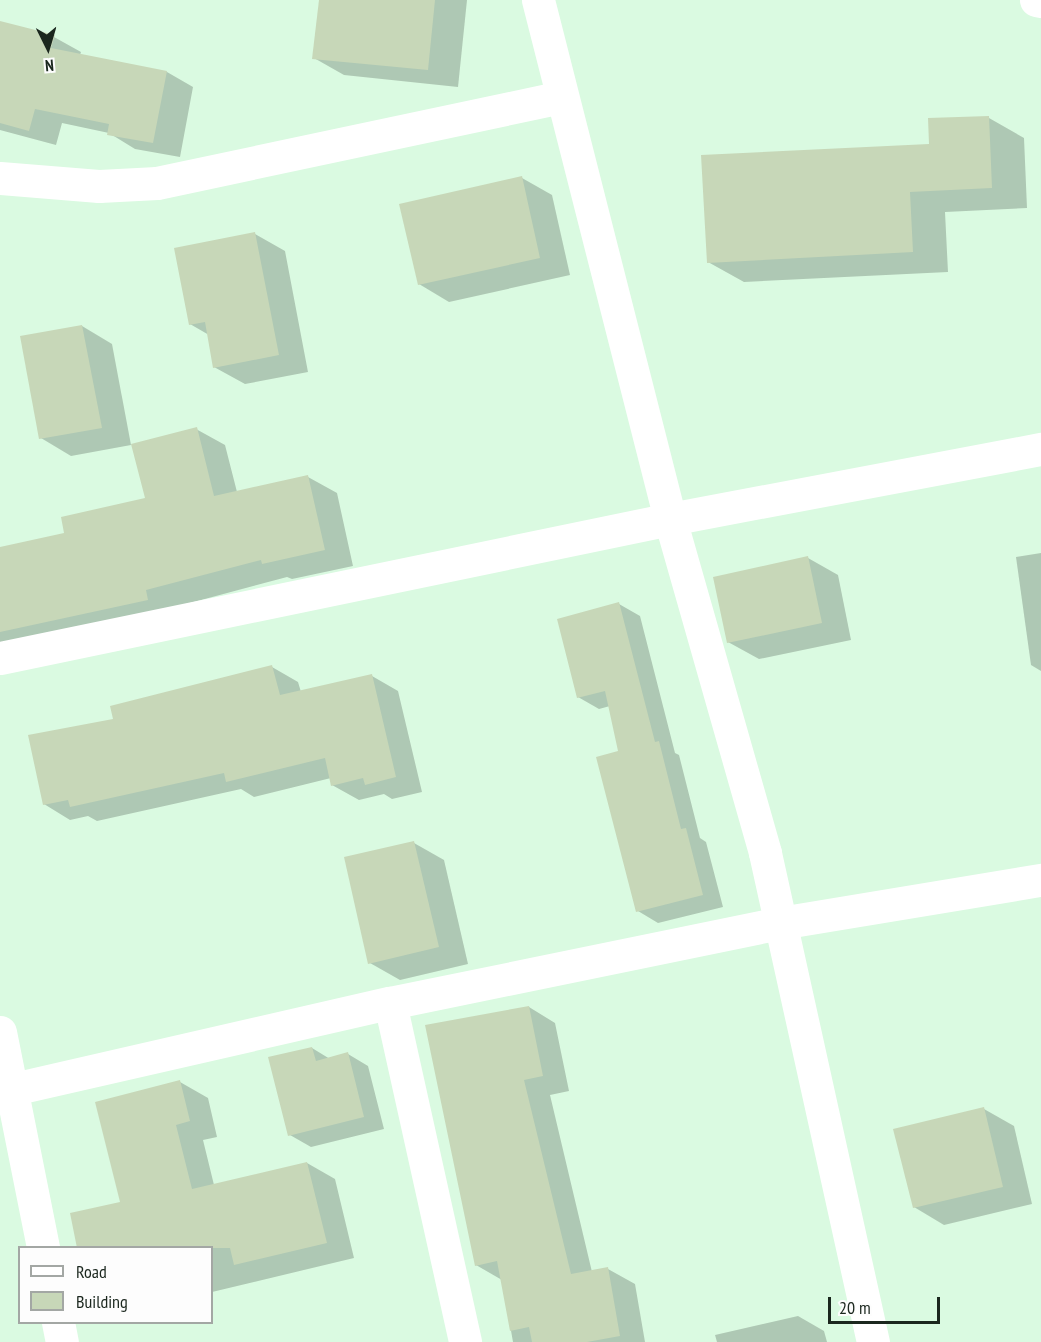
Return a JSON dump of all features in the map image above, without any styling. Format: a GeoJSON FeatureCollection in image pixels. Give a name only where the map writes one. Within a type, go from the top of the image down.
{"type":"FeatureCollection","features":[{"type":"Feature","properties":{"kind":"street"},"geometry":{"type":"LineString","coordinates":[[538,0],[670,519],[765,853],[873,1342]]}},
{"type":"Feature","properties":{"kind":"street"},"geometry":{"type":"LineString","coordinates":[[1036,0],[1041,1]]}},
{"type":"Feature","properties":{"kind":"street"},"geometry":{"type":"LineString","coordinates":[[0,178],[99,186],[156,183],[561,97]]}},
{"type":"Feature","properties":{"kind":"street"},"geometry":{"type":"LineString","coordinates":[[0,658],[670,519],[1041,449]]}},
{"type":"Feature","properties":{"kind":"street"},"geometry":{"type":"LineString","coordinates":[[6,1091],[390,1003],[780,923],[1041,880]]}},
{"type":"Feature","properties":{"kind":"street"},"geometry":{"type":"LineString","coordinates":[[390,1003],[465,1342]]}},
{"type":"Feature","properties":{"kind":"street"},"geometry":{"type":"LineString","coordinates":[[0,1032],[6,1091],[43,1246]]}},
{"type":"Feature","properties":{"kind":"street"},"geometry":{"type":"LineString","coordinates":[[58,1324],[62,1342]]}},
{"type":"Feature","properties":{"kind":"building"},"geometry":{"type":"Polygon","coordinates":[[[319,0],[435,0],[428,70],[312,59],[319,0]]]}},
{"type":"Feature","properties":{"kind":"building"},"geometry":{"type":"Polygon","coordinates":[[[0,21],[55,35],[51,48],[167,71],[153,143],[107,135],[109,124],[35,109],[29,131],[0,123],[0,21]]]}},
{"type":"Feature","properties":{"kind":"building"},"geometry":{"type":"Polygon","coordinates":[[[989,116],[992,188],[910,192],[913,252],[707,263],[701,155],[929,144],[928,118],[989,116]]]}},
{"type":"Feature","properties":{"kind":"building"},"geometry":{"type":"Polygon","coordinates":[[[522,176],[540,258],[418,285],[399,204],[522,176]]]}},
{"type":"Feature","properties":{"kind":"building"},"geometry":{"type":"Polygon","coordinates":[[[255,232],[279,355],[213,368],[205,322],[189,325],[174,248],[255,232]]]}},
{"type":"Feature","properties":{"kind":"building"},"geometry":{"type":"Polygon","coordinates":[[[82,325],[102,428],[39,439],[20,336],[82,325]]]}},
{"type":"Feature","properties":{"kind":"building"},"geometry":{"type":"Polygon","coordinates":[[[197,427],[214,496],[308,475],[325,550],[262,564],[261,560],[146,590],[148,600],[0,632],[0,547],[64,533],[61,517],[145,498],[131,444],[197,427]]]}},
{"type":"Feature","properties":{"kind":"building"},"geometry":{"type":"Polygon","coordinates":[[[808,556],[822,623],[727,643],[713,577],[808,556]]]}},
{"type":"Feature","properties":{"kind":"building"},"geometry":{"type":"Polygon","coordinates":[[[619,602],[655,742],[659,741],[681,829],[686,828],[703,895],[636,912],[596,757],[618,751],[605,691],[577,698],[557,619],[619,602]]]}},
{"type":"Feature","properties":{"kind":"building"},"geometry":{"type":"Polygon","coordinates":[[[272,665],[280,695],[372,674],[396,777],[365,785],[363,778],[331,786],[325,758],[226,782],[224,773],[70,807],[68,800],[43,805],[28,735],[113,719],[110,706],[272,665]]]}},
{"type":"Feature","properties":{"kind":"building"},"geometry":{"type":"Polygon","coordinates":[[[414,841],[439,947],[368,964],[344,857],[414,841]]]}},
{"type":"Feature","properties":{"kind":"building"},"geometry":{"type":"Polygon","coordinates":[[[529,1006],[543,1076],[524,1080],[571,1274],[608,1267],[620,1336],[587,1342],[532,1342],[529,1327],[510,1331],[497,1261],[475,1266],[425,1025],[529,1006]]]}},
{"type":"Feature","properties":{"kind":"building"},"geometry":{"type":"Polygon","coordinates":[[[312,1047],[316,1061],[348,1052],[364,1117],[288,1136],[268,1057],[312,1047]]]}},
{"type":"Feature","properties":{"kind":"building"},"geometry":{"type":"Polygon","coordinates":[[[180,1080],[190,1121],[176,1125],[192,1189],[307,1162],[327,1243],[234,1265],[230,1248],[77,1246],[70,1213],[120,1202],[95,1102],[180,1080]]]}},
{"type":"Feature","properties":{"kind":"building"},"geometry":{"type":"Polygon","coordinates":[[[984,1107],[1003,1187],[913,1208],[893,1129],[984,1107]]]}}]}
